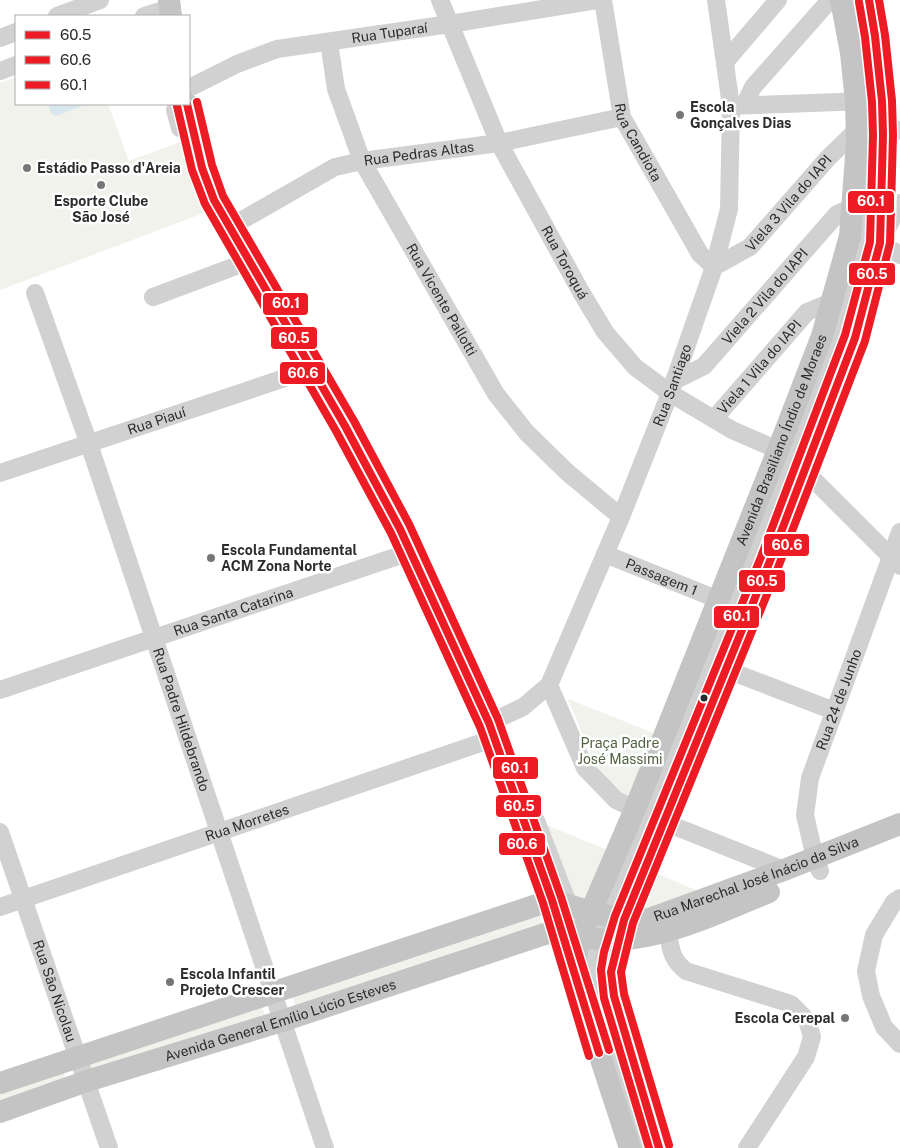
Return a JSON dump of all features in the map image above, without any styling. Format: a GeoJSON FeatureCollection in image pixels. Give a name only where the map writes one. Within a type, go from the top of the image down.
{"type":"FeatureCollection","features":[{"type":"Feature","properties":{"kind":"main road","name":"Avenida Brasiliano Índio de Moraes"},"geometry":{"type":"LineString","coordinates":[[840,0],[851,53],[869,101]]}},
{"type":"Feature","properties":{"kind":"main road","name":"Avenida Brasiliano Índio de Moraes"},"geometry":{"type":"LineString","coordinates":[[589,922],[664,822],[805,471],[855,338],[880,243],[869,101],[876,44],[869,0]]}},
{"type":"Feature","properties":{"kind":"main road"},"geometry":{"type":"LineString","coordinates":[[181,107],[214,200],[368,469],[410,552],[492,731],[589,922],[614,955],[612,972],[614,996],[659,1148]]}},
{"type":"Feature","properties":{"kind":"main road","name":"Avenida Brasiliano Índio de Moraes"},"geometry":{"type":"LineString","coordinates":[[589,922],[822,336],[850,236],[853,207],[873,135]]}},
{"type":"Feature","properties":{"kind":"main road","name":"Rua Marechal José Inácio da Silva"},"geometry":{"type":"LineString","coordinates":[[589,922],[668,932],[818,865],[900,824]]}},
{"type":"Feature","properties":{"kind":"main road","name":"Rua Marechal José Inácio da Silva"},"geometry":{"type":"LineString","coordinates":[[589,922],[649,919],[784,870],[818,865],[900,840]]}},
{"type":"Feature","properties":{"kind":"main road"},"geometry":{"type":"LineString","coordinates":[[589,922],[582,973],[630,1148]]}},
{"type":"Feature","properties":{"kind":"main road","name":"Avenida General Emílio Lúcio Esteves"},"geometry":{"type":"LineString","coordinates":[[0,1083],[276,993],[589,922]]}},
{"type":"Feature","properties":{"kind":"main road","name":"Avenida General Emílio Lúcio Esteves"},"geometry":{"type":"LineString","coordinates":[[0,1112],[87,1081],[285,1020],[589,922]]}},
{"type":"Feature","properties":{"kind":"main road"},"geometry":{"type":"LineString","coordinates":[[276,993],[288,993],[295,1012],[285,1020]]}},
{"type":"Feature","properties":{"kind":"street"},"geometry":{"type":"LineString","coordinates":[[60,15],[100,0]]}},
{"type":"Feature","properties":{"kind":"street","name":"Rua Toroquá"},"geometry":{"type":"LineString","coordinates":[[440,0],[499,143],[581,292],[606,332],[635,367],[672,387],[714,419],[732,430],[778,450]]}},
{"type":"Feature","properties":{"kind":"street","name":"Rua Tuparaí"},"geometry":{"type":"LineString","coordinates":[[190,88],[237,64],[277,49],[450,24],[557,3],[598,0]]}},
{"type":"Feature","properties":{"kind":"street","name":"Rua Candiota"},"geometry":{"type":"LineString","coordinates":[[603,0],[622,117],[700,254],[714,267]]}},
{"type":"Feature","properties":{"kind":"street"},"geometry":{"type":"LineString","coordinates":[[726,61],[778,0]]}},
{"type":"Feature","properties":{"kind":"street"},"geometry":{"type":"LineString","coordinates":[[738,105],[830,0]]}},
{"type":"Feature","properties":{"kind":"street"},"geometry":{"type":"LineString","coordinates":[[738,105],[869,101],[865,50],[855,0]]}},
{"type":"Feature","properties":{"kind":"street","name":"Rua Santiago"},"geometry":{"type":"LineString","coordinates":[[492,731],[523,708],[549,685],[621,517],[672,387],[714,267],[729,209],[738,105],[726,61],[721,4]]}},
{"type":"Feature","properties":{"kind":"street"},"geometry":{"type":"LineString","coordinates":[[0,38],[15,32]]}},
{"type":"Feature","properties":{"kind":"street","name":"Rua Vicente Pallotti"},"geometry":{"type":"LineString","coordinates":[[329,42],[336,89],[362,161],[496,394],[527,433],[566,472],[621,517]]}},
{"type":"Feature","properties":{"kind":"street"},"geometry":{"type":"LineString","coordinates":[[0,71],[15,65]]}},
{"type":"Feature","properties":{"kind":"street"},"geometry":{"type":"LineString","coordinates":[[180,128],[181,107]]}},
{"type":"Feature","properties":{"kind":"street","name":"Rua Pedras Altas"},"geometry":{"type":"LineString","coordinates":[[230,228],[335,168],[362,161],[499,143],[622,117]]}},
{"type":"Feature","properties":{"kind":"street"},"geometry":{"type":"LineString","coordinates":[[644,1148],[582,973],[589,922],[674,751],[814,404],[838,337],[865,240],[873,135]]}},
{"type":"Feature","properties":{"kind":"street","name":"Viela 3 Vila do IAPI"},"geometry":{"type":"LineString","coordinates":[[714,267],[750,248],[828,158],[873,135]]}},
{"type":"Feature","properties":{"kind":"street"},"geometry":{"type":"LineString","coordinates":[[900,204],[880,243],[900,255]]}},
{"type":"Feature","properties":{"kind":"street","name":"Viela 2 Vila do IAPI"},"geometry":{"type":"LineString","coordinates":[[672,387],[704,366],[837,214],[853,207]]}},
{"type":"Feature","properties":{"kind":"street"},"geometry":{"type":"LineString","coordinates":[[153,297],[249,261]]}},
{"type":"Feature","properties":{"kind":"street","name":"Rua Padre Hildebrando"},"geometry":{"type":"LineString","coordinates":[[35,293],[89,444],[218,833],[276,993]]}},
{"type":"Feature","properties":{"kind":"street","name":"Viela 1 Vila do IAPI"},"geometry":{"type":"LineString","coordinates":[[714,419],[807,312],[831,302]]}},
{"type":"Feature","properties":{"kind":"street"},"geometry":{"type":"LineString","coordinates":[[814,404],[822,336]]}},
{"type":"Feature","properties":{"kind":"street"},"geometry":{"type":"LineString","coordinates":[[814,404],[855,338]]}},
{"type":"Feature","properties":{"kind":"street","name":"Rua Piauí"},"geometry":{"type":"LineString","coordinates":[[0,473],[312,369]]}},
{"type":"Feature","properties":{"kind":"street"},"geometry":{"type":"LineString","coordinates":[[805,471],[895,562]]}},
{"type":"Feature","properties":{"kind":"street","name":"Rua 24 de Junho"},"geometry":{"type":"LineString","coordinates":[[818,865],[805,816],[810,778],[834,711],[895,562],[900,532]]}},
{"type":"Feature","properties":{"kind":"street","name":"Rua Santa Catarina"},"geometry":{"type":"LineString","coordinates":[[0,690],[410,552]]}},
{"type":"Feature","properties":{"kind":"street","name":"Passagem 1"},"geometry":{"type":"LineString","coordinates":[[605,554],[718,600]]}},
{"type":"Feature","properties":{"kind":"street"},"geometry":{"type":"LineString","coordinates":[[725,669],[834,711]]}},
{"type":"Feature","properties":{"kind":"street"},"geometry":{"type":"LineString","coordinates":[[549,685],[585,768],[616,800],[634,809],[674,751]]}},
{"type":"Feature","properties":{"kind":"street","name":"Rua Morretes"},"geometry":{"type":"LineString","coordinates":[[0,907],[218,833],[492,731]]}},
{"type":"Feature","properties":{"kind":"street"},"geometry":{"type":"LineString","coordinates":[[674,751],[664,822],[784,870]]}},
{"type":"Feature","properties":{"kind":"street","name":"Rua São Nicolau"},"geometry":{"type":"LineString","coordinates":[[0,832],[109,1148]]}},
{"type":"Feature","properties":{"kind":"street"},"geometry":{"type":"LineString","coordinates":[[900,898],[894,902],[874,935],[866,971],[871,996],[884,1027],[900,1044]]}},
{"type":"Feature","properties":{"kind":"street"},"geometry":{"type":"LineString","coordinates":[[668,932],[671,953],[676,963],[686,970],[791,1004],[807,1020],[812,1037],[806,1058],[747,1148]]}},
{"type":"Feature","properties":{"kind":"street"},"geometry":{"type":"LineString","coordinates":[[285,1020],[325,1148]]}},
{"type":"Feature","properties":{"kind":"green space","name":"Esporte Clube São José"},"geometry":{"type":"Polygon","coordinates":[[[15,77],[15,105],[108,105],[129,161],[186,140],[212,210],[0,290],[0,83],[15,77]]]}},
{"type":"Feature","properties":{"kind":"green space","name":"Praça Padre José Massimi"},"geometry":{"type":"Polygon","coordinates":[[[568,699],[656,734],[631,799],[618,792],[594,763],[568,699]]]}},
{"type":"Feature","properties":{"kind":"green space"},"geometry":{"type":"Polygon","coordinates":[[[547,825],[612,852],[590,902],[574,895],[547,825]]]}},
{"type":"Feature","properties":{"kind":"green space"},"geometry":{"type":"Polygon","coordinates":[[[658,874],[705,894],[639,914],[658,874]]]}},
{"type":"Feature","properties":{"kind":"green space"},"geometry":{"type":"Polygon","coordinates":[[[538,911],[544,928],[296,1008],[291,992],[538,911]]]}},
{"type":"Feature","properties":{"kind":"green space"},"geometry":{"type":"Polygon","coordinates":[[[261,1003],[266,1019],[92,1077],[87,1061],[261,1003]]]}},
{"type":"Feature","properties":{"kind":"green space"},"geometry":{"type":"Polygon","coordinates":[[[62,1067],[68,1085],[0,1107],[0,1088],[62,1067]]]}},
{"type":"Feature","properties":{"kind":"shaded area"},"geometry":{"type":"Polygon","coordinates":[[[48,105],[84,105],[56,116],[51,113],[48,105]]]}},
{"type":"Feature","properties":{"kind":"transit line","name":"60.5"},"geometry":{"type":"LineString","coordinates":[[659,1148],[614,996],[611,972],[624,920],[770,561],[855,338],[880,243],[882,101],[869,0]]}},
{"type":"Feature","properties":{"kind":"transit line","name":"60.6"},"geometry":{"type":"LineString","coordinates":[[669,1145],[624,994],[621,972],[633,923],[779,565],[865,341],[890,243],[892,101],[879,0]]}},
{"type":"Feature","properties":{"kind":"transit line","name":"60.1"},"geometry":{"type":"LineString","coordinates":[[649,1148],[604,998],[601,970],[604,952],[615,916],[761,557],[845,335],[870,242],[872,102],[859,2]]}},
{"type":"Feature","properties":{"kind":"transit line","name":"60.1"},"geometry":{"type":"LineString","coordinates":[[197,102],[212,165],[223,196],[354,421],[409,524],[498,719],[561,897],[609,1050]]}},
{"type":"Feature","properties":{"kind":"transit line","name":"60.5"},"geometry":{"type":"LineString","coordinates":[[187,105],[202,168],[214,200],[345,426],[400,529],[489,723],[552,900],[599,1053]]}},
{"type":"Feature","properties":{"kind":"transit line","name":"60.6"},"geometry":{"type":"LineString","coordinates":[[177,106],[192,170],[205,204],[336,431],[391,533],[480,727],[543,903],[589,1056]]}},
{"type":"Feature","properties":{"kind":"place","name":"Escola Gonçalves Dias"},"geometry":{"type":"Point","coordinates":[680,115]}},
{"type":"Feature","properties":{"kind":"place","name":"Estádio Passo d'Areia"},"geometry":{"type":"Point","coordinates":[27,168]}},
{"type":"Feature","properties":{"kind":"place","name":"Esporte Clube São José"},"geometry":{"type":"Point","coordinates":[101,185]}},
{"type":"Feature","properties":{"kind":"place","name":"Escola Fundamental ACM Zona Norte"},"geometry":{"type":"Point","coordinates":[211,558]}},
{"type":"Feature","properties":{"kind":"place","name":"Escola Infantil Projeto Crescer"},"geometry":{"type":"Point","coordinates":[170,982]}},
{"type":"Feature","properties":{"kind":"place","name":"Escola Cerepal"},"geometry":{"type":"Point","coordinates":[845,1018]}}]}
